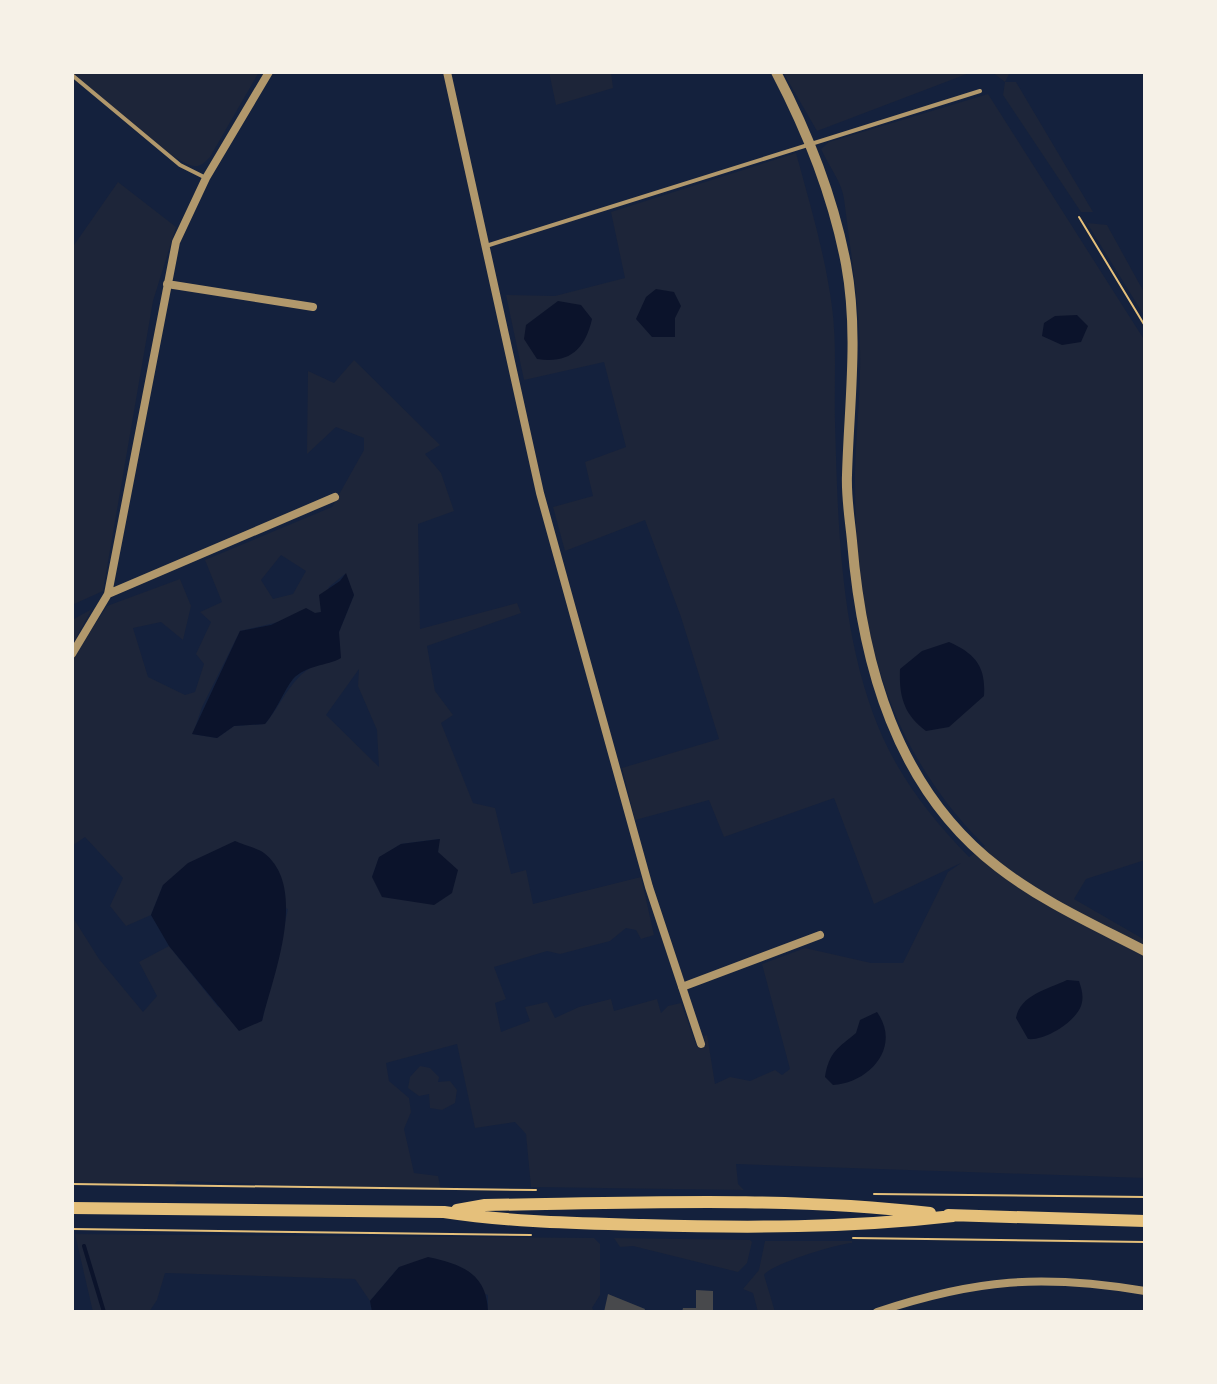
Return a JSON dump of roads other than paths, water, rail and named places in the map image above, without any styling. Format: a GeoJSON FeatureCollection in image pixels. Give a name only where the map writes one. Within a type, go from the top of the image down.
{"type":"FeatureCollection","features":[{"type":"Feature","properties":{"kind":"main road"},"geometry":{"type":"LineString","coordinates":[[444,1212],[485,1205],[743,1204],[871,1206],[953,1216],[1145,1221]]}},
{"type":"Feature","properties":{"kind":"main road"},"geometry":{"type":"LineString","coordinates":[[72,1208],[444,1212],[504,1221],[773,1227],[868,1226],[953,1216]]}},
{"type":"Feature","properties":{"kind":"street"},"geometry":{"type":"LineString","coordinates":[[72,654],[108,594],[176,242],[206,178],[269,72]]}},
{"type":"Feature","properties":{"kind":"street"},"geometry":{"type":"LineString","coordinates":[[447,72],[540,493],[649,887],[701,1044]]}},
{"type":"Feature","properties":{"kind":"street"},"geometry":{"type":"LineString","coordinates":[[776,72],[810,144],[831,201],[846,266],[854,347],[846,479],[855,576],[866,643],[882,705],[904,753],[933,800],[996,866],[1043,898],[1145,951]]}},
{"type":"Feature","properties":{"kind":"street"},"geometry":{"type":"LineString","coordinates":[[167,284],[313,307]]}},
{"type":"Feature","properties":{"kind":"street"},"geometry":{"type":"LineString","coordinates":[[108,594],[335,497]]}},
{"type":"Feature","properties":{"kind":"street"},"geometry":{"type":"LineString","coordinates":[[682,987],[820,935]]}},
{"type":"Feature","properties":{"kind":"street"},"geometry":{"type":"LineString","coordinates":[[877,1312],[935,1292],[987,1282],[1087,1281],[1145,1291]]}},
{"type":"Feature","properties":{"kind":"lane"},"geometry":{"type":"LineString","coordinates":[[72,75],[180,165],[206,178]]}},
{"type":"Feature","properties":{"kind":"lane"},"geometry":{"type":"LineString","coordinates":[[486,246],[980,91]]}},
{"type":"Feature","properties":{"kind":"waterway"},"geometry":{"type":"LineString","coordinates":[[84,1246],[104,1312]]}}]}
